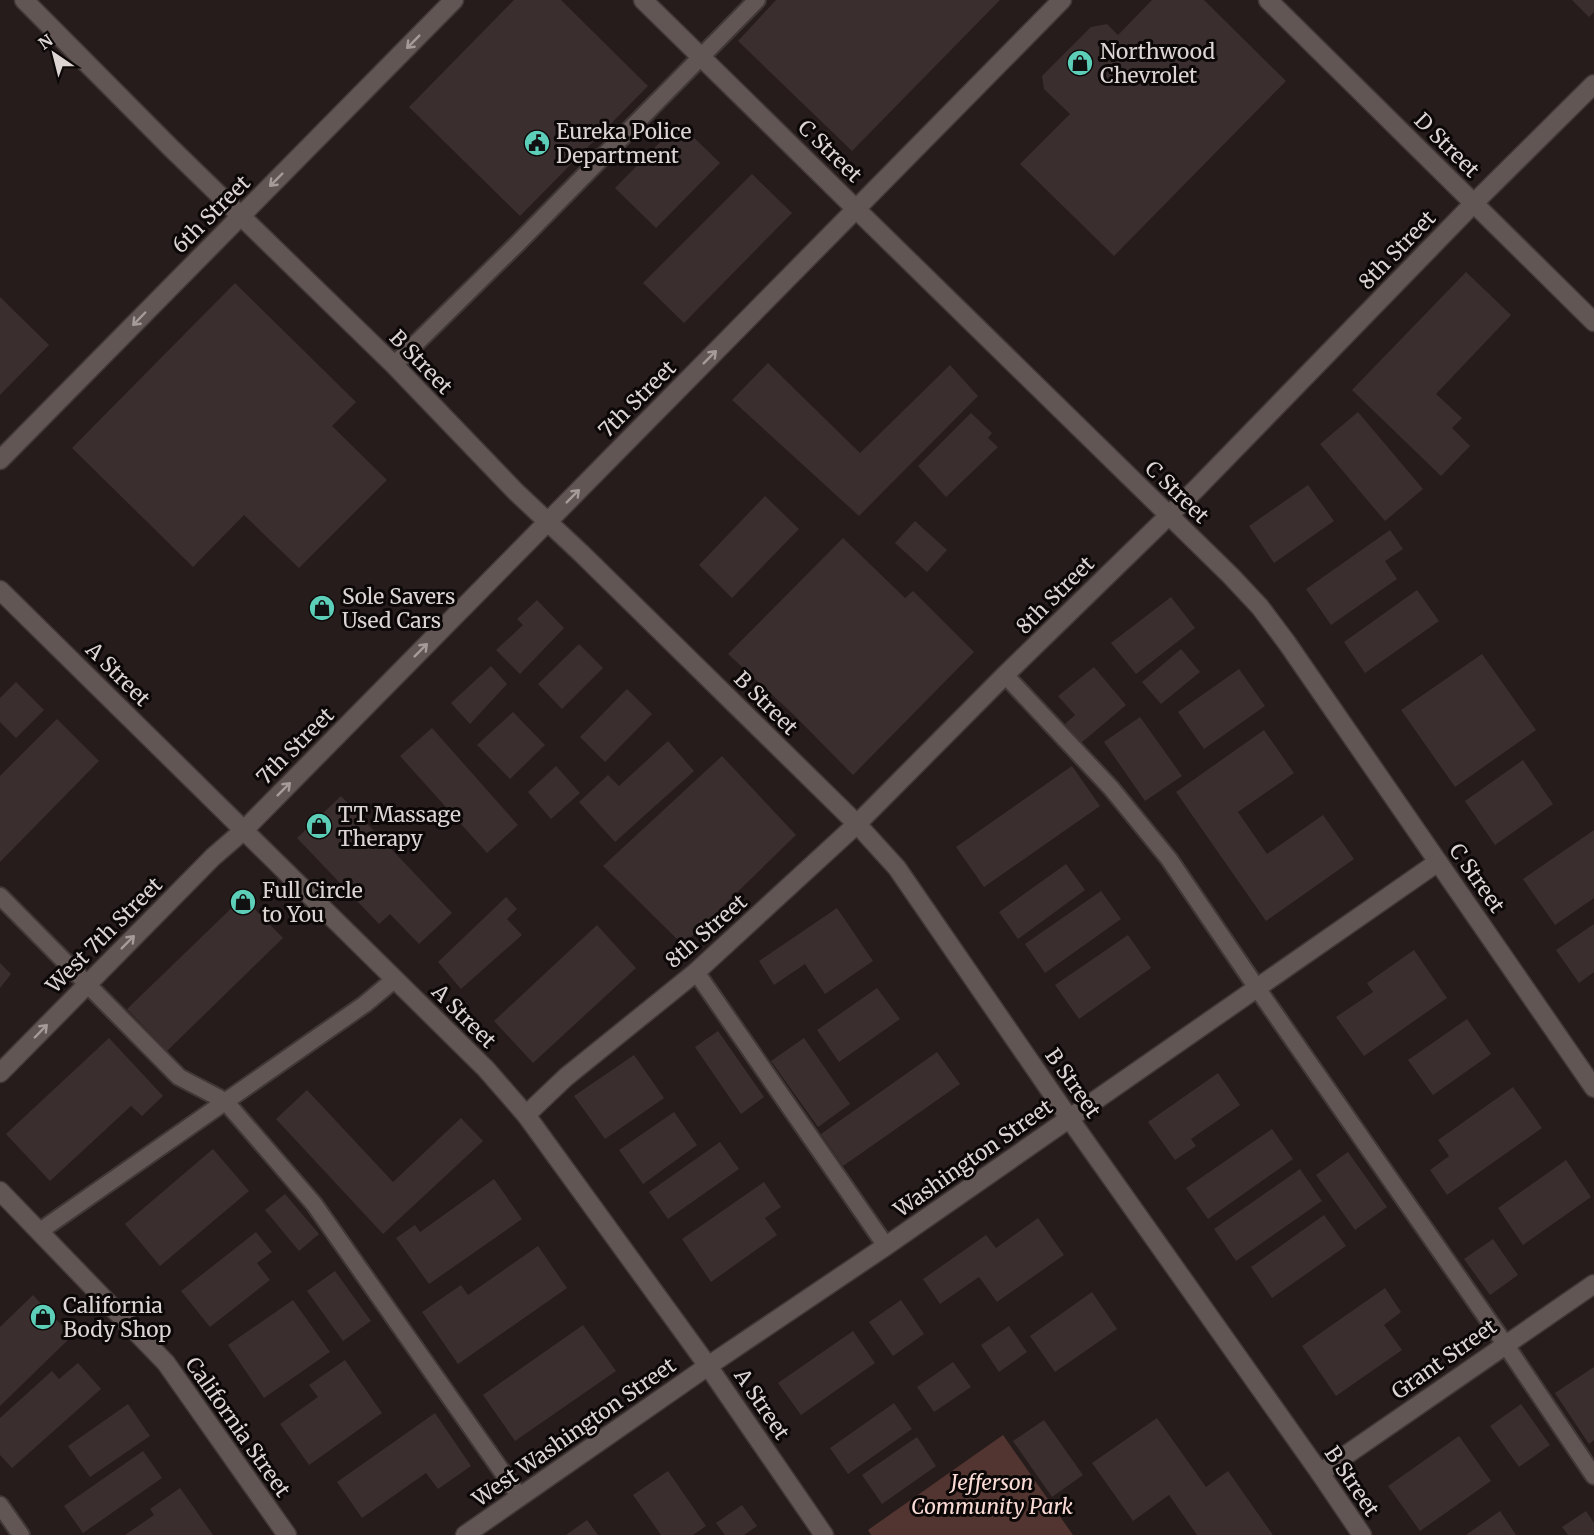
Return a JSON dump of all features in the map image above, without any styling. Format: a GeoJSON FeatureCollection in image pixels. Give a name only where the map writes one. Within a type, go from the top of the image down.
{"type":"FeatureCollection","features":[{"type":"Feature","properties":{"kind":"street","name":"B Street"},"geometry":{"type":"LineString","coordinates":[[24,0],[170,147],[394,365],[508,484],[857,824],[897,868],[1362,1535]]}},
{"type":"Feature","properties":{"kind":"street","name":"6th Street"},"geometry":{"type":"LineString","coordinates":[[0,460],[454,0]]}},
{"type":"Feature","properties":{"kind":"street","name":"C Street"},"geometry":{"type":"LineString","coordinates":[[643,0],[1260,607],[1594,1088]]}},
{"type":"Feature","properties":{"kind":"street","name":"7th Street"},"geometry":{"type":"LineString","coordinates":[[243,831],[1062,0]]}},
{"type":"Feature","properties":{"kind":"street","name":"D Street"},"geometry":{"type":"LineString","coordinates":[[1268,0],[1594,322]]}},
{"type":"Feature","properties":{"kind":"street","name":"8th Street"},"geometry":{"type":"LineString","coordinates":[[526,1115],[566,1077],[696,972],[857,824],[1005,675],[1197,488],[1474,203],[1594,84]]}},
{"type":"Feature","properties":{"kind":"street","name":"A Street"},"geometry":{"type":"LineString","coordinates":[[0,590],[486,1069],[526,1115],[708,1366],[824,1535]]}},
{"type":"Feature","properties":{"kind":"street","name":"West 7th Street"},"geometry":{"type":"LineString","coordinates":[[0,1073],[213,857],[243,831]]}},
{"type":"Feature","properties":{"kind":"street","name":"Washington Street"},"geometry":{"type":"LineString","coordinates":[[708,1366],[886,1246],[1438,862]]}},
{"type":"Feature","properties":{"kind":"street","name":"California Street"},"geometry":{"type":"LineString","coordinates":[[0,1191],[166,1363],[287,1535]]}},
{"type":"Feature","properties":{"kind":"street","name":"Grant Street"},"geometry":{"type":"LineString","coordinates":[[1320,1473],[1594,1284]]}},
{"type":"Feature","properties":{"kind":"street","name":"West Washington Street"},"geometry":{"type":"LineString","coordinates":[[465,1535],[708,1366]]}},
{"type":"Feature","properties":{"kind":"lane"},"geometry":{"type":"LineString","coordinates":[[394,365],[757,0]]}},
{"type":"Feature","properties":{"kind":"lane"},"geometry":{"type":"LineString","coordinates":[[1005,675],[1111,788],[1169,859],[1594,1476]]}},
{"type":"Feature","properties":{"kind":"lane"},"geometry":{"type":"LineString","coordinates":[[0,896],[179,1077],[225,1101],[314,1204],[520,1497]]}},
{"type":"Feature","properties":{"kind":"lane"},"geometry":{"type":"LineString","coordinates":[[696,972],[886,1246]]}},
{"type":"Feature","properties":{"kind":"lane"},"geometry":{"type":"LineString","coordinates":[[40,1231],[365,1004],[395,979]]}},
{"type":"Feature","properties":{"kind":"lane"},"geometry":{"type":"LineString","coordinates":[[0,1505],[21,1535]]}},
{"type":"Feature","properties":{"kind":"green space","name":"Jefferson Community Park"},"geometry":{"type":"Polygon","coordinates":[[[1003,1435],[1073,1535],[871,1535],[868,1530],[1003,1435]]]}},
{"type":"Feature","properties":{"kind":"building","name":"Eureka Police Department"},"geometry":{"type":"Polygon","coordinates":[[[514,0],[561,0],[648,86],[520,216],[409,107],[514,0]]]}},
{"type":"Feature","properties":{"kind":"building"},"geometry":{"type":"Polygon","coordinates":[[[776,0],[1000,0],[852,151],[738,41],[776,0]]]}},
{"type":"Feature","properties":{"kind":"building"},"geometry":{"type":"Polygon","coordinates":[[[1152,0],[1204,0],[1286,81],[1114,256],[1020,164],[1070,114],[1044,89],[1042,76],[1091,27],[1107,24],[1118,35],[1152,0]]]}},
{"type":"Feature","properties":{"kind":"building"},"geometry":{"type":"Polygon","coordinates":[[[1572,0],[1594,0],[1594,12],[1589,17],[1572,0]]]}},
{"type":"Feature","properties":{"kind":"building"},"geometry":{"type":"Polygon","coordinates":[[[679,123],[720,163],[656,228],[615,188],[679,123]]]}},
{"type":"Feature","properties":{"kind":"building"},"geometry":{"type":"Polygon","coordinates":[[[752,174],[792,213],[684,323],[643,283],[752,174]]]}},
{"type":"Feature","properties":{"kind":"building"},"geometry":{"type":"Polygon","coordinates":[[[1466,272],[1511,315],[1436,394],[1462,418],[1452,428],[1470,446],[1441,476],[1352,390],[1466,272]]]}},
{"type":"Feature","properties":{"kind":"building"},"geometry":{"type":"Polygon","coordinates":[[[235,283],[356,402],[332,426],[387,480],[299,568],[244,515],[193,567],[72,448],[235,283]]]}},
{"type":"Feature","properties":{"kind":"building"},"geometry":{"type":"Polygon","coordinates":[[[0,297],[49,345],[0,395],[0,297]]]}},
{"type":"Feature","properties":{"kind":"building"},"geometry":{"type":"Polygon","coordinates":[[[768,363],[860,453],[950,365],[978,396],[859,516],[732,400],[768,363]]]}},
{"type":"Feature","properties":{"kind":"building"},"geometry":{"type":"Polygon","coordinates":[[[1358,412],[1423,489],[1385,521],[1320,444],[1358,412]]]}},
{"type":"Feature","properties":{"kind":"building"},"geometry":{"type":"Polygon","coordinates":[[[971,413],[992,433],[988,438],[998,447],[946,497],[918,466],[971,413]]]}},
{"type":"Feature","properties":{"kind":"building"},"geometry":{"type":"Polygon","coordinates":[[[1308,485],[1334,521],[1274,563],[1249,526],[1308,485]]]}},
{"type":"Feature","properties":{"kind":"building"},"geometry":{"type":"Polygon","coordinates":[[[765,496],[799,529],[732,598],[699,565],[765,496]]]}},
{"type":"Feature","properties":{"kind":"building"},"geometry":{"type":"Polygon","coordinates":[[[915,521],[947,550],[927,572],[895,543],[915,521]]]}},
{"type":"Feature","properties":{"kind":"building"},"geometry":{"type":"Polygon","coordinates":[[[1390,530],[1403,549],[1385,561],[1397,579],[1331,625],[1306,589],[1390,530]]]}},
{"type":"Feature","properties":{"kind":"building"},"geometry":{"type":"Polygon","coordinates":[[[843,538],[905,598],[913,591],[974,652],[853,775],[794,715],[728,654],[843,538]]]}},
{"type":"Feature","properties":{"kind":"building"},"geometry":{"type":"Polygon","coordinates":[[[1417,590],[1439,621],[1365,673],[1344,642],[1417,590]]]}},
{"type":"Feature","properties":{"kind":"building"},"geometry":{"type":"Polygon","coordinates":[[[1171,597],[1195,628],[1136,674],[1111,643],[1171,597]]]}},
{"type":"Feature","properties":{"kind":"building"},"geometry":{"type":"Polygon","coordinates":[[[537,600],[564,628],[520,674],[496,650],[523,625],[517,619],[537,600]]]}},
{"type":"Feature","properties":{"kind":"building"},"geometry":{"type":"Polygon","coordinates":[[[579,644],[603,668],[562,709],[538,684],[579,644]]]}},
{"type":"Feature","properties":{"kind":"building"},"geometry":{"type":"Polygon","coordinates":[[[1181,649],[1200,672],[1161,704],[1142,682],[1181,649]]]}},
{"type":"Feature","properties":{"kind":"building"},"geometry":{"type":"Polygon","coordinates":[[[1482,654],[1536,730],[1455,787],[1401,710],[1482,654]]]}},
{"type":"Feature","properties":{"kind":"building"},"geometry":{"type":"Polygon","coordinates":[[[491,666],[507,684],[470,724],[451,703],[491,666]]]}},
{"type":"Feature","properties":{"kind":"building"},"geometry":{"type":"Polygon","coordinates":[[[1094,667],[1126,705],[1081,743],[1065,724],[1075,715],[1058,696],[1094,667]]]}},
{"type":"Feature","properties":{"kind":"building"},"geometry":{"type":"Polygon","coordinates":[[[1239,669],[1265,706],[1204,749],[1178,712],[1239,669]]]}},
{"type":"Feature","properties":{"kind":"building"},"geometry":{"type":"Polygon","coordinates":[[[16,682],[44,710],[16,738],[0,722],[0,698],[16,682]]]}},
{"type":"Feature","properties":{"kind":"building"},"geometry":{"type":"Polygon","coordinates":[[[627,689],[652,714],[605,762],[580,737],[627,689]]]}},
{"type":"Feature","properties":{"kind":"building"},"geometry":{"type":"Polygon","coordinates":[[[513,712],[545,745],[510,779],[477,745],[513,712]]]}},
{"type":"Feature","properties":{"kind":"building"},"geometry":{"type":"Polygon","coordinates":[[[1140,717],[1182,776],[1145,801],[1104,742],[1140,717]]]}},
{"type":"Feature","properties":{"kind":"building"},"geometry":{"type":"Polygon","coordinates":[[[57,719],[99,761],[0,862],[0,776],[57,719]]]}},
{"type":"Feature","properties":{"kind":"building"},"geometry":{"type":"Polygon","coordinates":[[[432,728],[518,825],[487,853],[400,756],[432,728]]]}},
{"type":"Feature","properties":{"kind":"building"},"geometry":{"type":"Polygon","coordinates":[[[1264,730],[1294,773],[1238,812],[1267,854],[1323,815],[1354,859],[1266,921],[1176,792],[1264,730]]]}},
{"type":"Feature","properties":{"kind":"building"},"geometry":{"type":"Polygon","coordinates":[[[668,741],[694,771],[615,842],[579,802],[608,775],[619,786],[668,741]]]}},
{"type":"Feature","properties":{"kind":"building"},"geometry":{"type":"Polygon","coordinates":[[[722,756],[796,835],[683,945],[603,866],[722,756]]]}},
{"type":"Feature","properties":{"kind":"building"},"geometry":{"type":"Polygon","coordinates":[[[1523,760],[1553,804],[1495,845],[1465,801],[1523,760]]]}},
{"type":"Feature","properties":{"kind":"building"},"geometry":{"type":"Polygon","coordinates":[[[556,766],[580,793],[551,819],[528,792],[556,766]]]}},
{"type":"Feature","properties":{"kind":"building"},"geometry":{"type":"Polygon","coordinates":[[[1072,766],[1100,806],[984,887],[956,847],[1072,766]]]}},
{"type":"Feature","properties":{"kind":"building"},"geometry":{"type":"Polygon","coordinates":[[[341,796],[452,913],[419,944],[390,914],[379,924],[297,838],[341,796]]]}},
{"type":"Feature","properties":{"kind":"building"},"geometry":{"type":"Polygon","coordinates":[[[1594,830],[1594,898],[1555,925],[1523,879],[1594,830]]]}},
{"type":"Feature","properties":{"kind":"building"},"geometry":{"type":"Polygon","coordinates":[[[1066,864],[1085,890],[1018,939],[999,912],[1066,864]]]}},
{"type":"Feature","properties":{"kind":"building"},"geometry":{"type":"Polygon","coordinates":[[[1101,891],[1121,919],[1045,973],[1025,944],[1101,891]]]}},
{"type":"Feature","properties":{"kind":"building"},"geometry":{"type":"Polygon","coordinates":[[[243,897],[283,938],[167,1051],[127,1009],[243,897]]]}},
{"type":"Feature","properties":{"kind":"building"},"geometry":{"type":"Polygon","coordinates":[[[506,897],[517,909],[507,919],[522,935],[461,989],[438,962],[506,897]]]}},
{"type":"Feature","properties":{"kind":"building"},"geometry":{"type":"Polygon","coordinates":[[[837,908],[873,961],[825,994],[805,964],[774,985],[759,961],[837,908]]]}},
{"type":"Feature","properties":{"kind":"building"},"geometry":{"type":"Polygon","coordinates":[[[1594,924],[1594,972],[1579,983],[1556,950],[1594,924]]]}},
{"type":"Feature","properties":{"kind":"building"},"geometry":{"type":"Polygon","coordinates":[[[597,925],[636,968],[533,1063],[494,1021],[597,925]]]}},
{"type":"Feature","properties":{"kind":"building"},"geometry":{"type":"Polygon","coordinates":[[[1128,935],[1151,968],[1079,1019],[1055,985],[1128,935]]]}},
{"type":"Feature","properties":{"kind":"building"},"geometry":{"type":"Polygon","coordinates":[[[1414,950],[1447,998],[1364,1056],[1336,1017],[1373,992],[1367,983],[1414,950]]]}},
{"type":"Feature","properties":{"kind":"building"},"geometry":{"type":"Polygon","coordinates":[[[0,963],[11,974],[0,988],[0,963]]]}},
{"type":"Feature","properties":{"kind":"building"},"geometry":{"type":"Polygon","coordinates":[[[877,988],[900,1019],[839,1062],[817,1030],[877,988]]]}},
{"type":"Feature","properties":{"kind":"building"},"geometry":{"type":"Polygon","coordinates":[[[1467,1019],[1491,1054],[1433,1095],[1408,1060],[1467,1019]]]}},
{"type":"Feature","properties":{"kind":"building"},"geometry":{"type":"Polygon","coordinates":[[[718,1031],[764,1097],[741,1114],[695,1047],[718,1031]]]}},
{"type":"Feature","properties":{"kind":"building"},"geometry":{"type":"Polygon","coordinates":[[[109,1038],[163,1096],[142,1116],[131,1106],[50,1181],[6,1134],[109,1038]]]}},
{"type":"Feature","properties":{"kind":"building"},"geometry":{"type":"Polygon","coordinates":[[[804,1038],[850,1104],[818,1127],[771,1061],[804,1038]]]}},
{"type":"Feature","properties":{"kind":"building"},"geometry":{"type":"Polygon","coordinates":[[[937,1052],[960,1084],[843,1166],[821,1134],[937,1052]]]}},
{"type":"Feature","properties":{"kind":"building"},"geometry":{"type":"Polygon","coordinates":[[[634,1055],[664,1098],[605,1139],[574,1096],[634,1055]]]}},
{"type":"Feature","properties":{"kind":"building"},"geometry":{"type":"Polygon","coordinates":[[[1218,1073],[1240,1105],[1191,1139],[1196,1146],[1175,1160],[1148,1122],[1218,1073]]]}},
{"type":"Feature","properties":{"kind":"building"},"geometry":{"type":"Polygon","coordinates":[[[1513,1087],[1542,1128],[1447,1195],[1430,1170],[1449,1156],[1438,1140],[1513,1087]]]}},
{"type":"Feature","properties":{"kind":"building"},"geometry":{"type":"Polygon","coordinates":[[[307,1090],[393,1182],[461,1118],[483,1141],[383,1234],[276,1119],[307,1090]]]}},
{"type":"Feature","properties":{"kind":"building"},"geometry":{"type":"Polygon","coordinates":[[[674,1112],[697,1145],[643,1184],[619,1150],[674,1112]]]}},
{"type":"Feature","properties":{"kind":"building"},"geometry":{"type":"Polygon","coordinates":[[[1272,1129],[1293,1159],[1208,1219],[1186,1188],[1272,1129]]]}},
{"type":"Feature","properties":{"kind":"building"},"geometry":{"type":"Polygon","coordinates":[[[720,1142],[739,1169],[668,1219],[649,1192],[720,1142]]]}},
{"type":"Feature","properties":{"kind":"building"},"geometry":{"type":"Polygon","coordinates":[[[213,1149],[249,1191],[160,1266],[125,1224],[213,1149]]]}},
{"type":"Feature","properties":{"kind":"building"},"geometry":{"type":"Polygon","coordinates":[[[1348,1152],[1387,1207],[1355,1230],[1316,1175],[1348,1152]]]}},
{"type":"Feature","properties":{"kind":"building"},"geometry":{"type":"Polygon","coordinates":[[[1566,1160],[1591,1197],[1523,1245],[1498,1208],[1566,1160]]]}},
{"type":"Feature","properties":{"kind":"building"},"geometry":{"type":"Polygon","coordinates":[[[1300,1169],[1322,1201],[1236,1261],[1214,1229],[1300,1169]]]}},
{"type":"Feature","properties":{"kind":"building"},"geometry":{"type":"Polygon","coordinates":[[[494,1179],[522,1219],[429,1284],[396,1238],[415,1225],[420,1232],[494,1179]]]}},
{"type":"Feature","properties":{"kind":"building"},"geometry":{"type":"Polygon","coordinates":[[[764,1182],[781,1207],[765,1218],[777,1235],[711,1282],[682,1239],[764,1182]]]}},
{"type":"Feature","properties":{"kind":"building"},"geometry":{"type":"Polygon","coordinates":[[[285,1194],[319,1234],[299,1251],[265,1210],[285,1194]]]}},
{"type":"Feature","properties":{"kind":"building"},"geometry":{"type":"Polygon","coordinates":[[[1324,1215],[1346,1246],[1272,1298],[1251,1267],[1324,1215]]]}},
{"type":"Feature","properties":{"kind":"building"},"geometry":{"type":"Polygon","coordinates":[[[1038,1218],[1064,1255],[997,1302],[979,1277],[940,1304],[923,1279],[986,1235],[996,1248],[1038,1218]]]}},
{"type":"Feature","properties":{"kind":"building"},"geometry":{"type":"Polygon","coordinates":[[[256,1232],[272,1252],[257,1263],[270,1280],[210,1327],[181,1291],[256,1232]]]}},
{"type":"Feature","properties":{"kind":"building"},"geometry":{"type":"Polygon","coordinates":[[[1493,1239],[1518,1275],[1490,1295],[1464,1259],[1493,1239]]]}},
{"type":"Feature","properties":{"kind":"building"},"geometry":{"type":"Polygon","coordinates":[[[538,1246],[567,1288],[458,1364],[422,1312],[461,1285],[468,1295],[538,1246]]]}},
{"type":"Feature","properties":{"kind":"building"},"geometry":{"type":"Polygon","coordinates":[[[335,1271],[371,1321],[343,1341],[307,1291],[335,1271]]]}},
{"type":"Feature","properties":{"kind":"building"},"geometry":{"type":"Polygon","coordinates":[[[1385,1288],[1401,1312],[1384,1325],[1402,1350],[1336,1396],[1302,1346],[1385,1288]]]}},
{"type":"Feature","properties":{"kind":"building"},"geometry":{"type":"Polygon","coordinates":[[[1092,1292],[1117,1329],[1055,1372],[1030,1336],[1092,1292]]]}},
{"type":"Feature","properties":{"kind":"building"},"geometry":{"type":"Polygon","coordinates":[[[33,1295],[72,1336],[0,1406],[0,1327],[33,1295]]]}},
{"type":"Feature","properties":{"kind":"building"},"geometry":{"type":"Polygon","coordinates":[[[293,1300],[330,1352],[264,1398],[228,1345],[293,1300]]]}},
{"type":"Feature","properties":{"kind":"building"},"geometry":{"type":"Polygon","coordinates":[[[901,1300],[924,1334],[893,1356],[869,1322],[901,1300]]]}},
{"type":"Feature","properties":{"kind":"building"},"geometry":{"type":"Polygon","coordinates":[[[583,1325],[616,1371],[515,1441],[483,1395],[583,1325]]]}},
{"type":"Feature","properties":{"kind":"building"},"geometry":{"type":"Polygon","coordinates":[[[1009,1326],[1027,1352],[999,1372],[981,1345],[1009,1326]]]}},
{"type":"Feature","properties":{"kind":"building"},"geometry":{"type":"Polygon","coordinates":[[[853,1331],[875,1363],[801,1415],[778,1383],[853,1331]]]}},
{"type":"Feature","properties":{"kind":"building"},"geometry":{"type":"Polygon","coordinates":[[[345,1360],[382,1413],[309,1465],[280,1424],[318,1397],[309,1385],[345,1360]]]}},
{"type":"Feature","properties":{"kind":"building"},"geometry":{"type":"Polygon","coordinates":[[[953,1362],[971,1387],[934,1412],[917,1387],[953,1362]]]}},
{"type":"Feature","properties":{"kind":"building"},"geometry":{"type":"Polygon","coordinates":[[[78,1363],[101,1389],[12,1468],[0,1455],[0,1418],[52,1371],[59,1379],[78,1363]]]}},
{"type":"Feature","properties":{"kind":"building"},"geometry":{"type":"Polygon","coordinates":[[[1594,1367],[1594,1440],[1589,1444],[1555,1393],[1594,1367]]]}},
{"type":"Feature","properties":{"kind":"building"},"geometry":{"type":"Polygon","coordinates":[[[894,1403],[912,1429],[848,1474],[830,1448],[894,1403]]]}},
{"type":"Feature","properties":{"kind":"building"},"geometry":{"type":"Polygon","coordinates":[[[128,1404],[150,1436],[90,1477],[68,1446],[128,1404]]]}},
{"type":"Feature","properties":{"kind":"building"},"geometry":{"type":"Polygon","coordinates":[[[1521,1404],[1550,1445],[1519,1467],[1490,1426],[1521,1404]]]}},
{"type":"Feature","properties":{"kind":"building"},"geometry":{"type":"Polygon","coordinates":[[[435,1413],[471,1466],[438,1489],[426,1473],[362,1518],[337,1482],[435,1413]]]}},
{"type":"Feature","properties":{"kind":"building"},"geometry":{"type":"Polygon","coordinates":[[[1157,1418],[1206,1487],[1228,1471],[1273,1535],[1197,1535],[1169,1495],[1133,1521],[1092,1463],[1157,1418]]]}},
{"type":"Feature","properties":{"kind":"building"},"geometry":{"type":"Polygon","coordinates":[[[1044,1420],[1083,1475],[1052,1497],[1013,1441],[1044,1420]]]}},
{"type":"Feature","properties":{"kind":"building"},"geometry":{"type":"Polygon","coordinates":[[[1459,1436],[1491,1481],[1420,1531],[1388,1486],[1459,1436]]]}},
{"type":"Feature","properties":{"kind":"building"},"geometry":{"type":"Polygon","coordinates":[[[917,1437],[936,1466],[882,1504],[862,1475],[917,1437]]]}},
{"type":"Feature","properties":{"kind":"building"},"geometry":{"type":"Polygon","coordinates":[[[143,1451],[162,1478],[83,1533],[64,1506],[143,1451]]]}},
{"type":"Feature","properties":{"kind":"building"},"geometry":{"type":"Polygon","coordinates":[[[668,1471],[706,1526],[693,1535],[661,1535],[633,1495],[668,1471]]]}},
{"type":"Feature","properties":{"kind":"building"},"geometry":{"type":"Polygon","coordinates":[[[180,1488],[213,1535],[125,1535],[154,1515],[150,1509],[180,1488]]]}},
{"type":"Feature","properties":{"kind":"building"},"geometry":{"type":"Polygon","coordinates":[[[742,1505],[757,1526],[744,1535],[725,1535],[716,1523],[742,1505]]]}},
{"type":"Feature","properties":{"kind":"building"},"geometry":{"type":"Polygon","coordinates":[[[1500,1511],[1516,1535],[1466,1535],[1500,1511]]]}},
{"type":"Feature","properties":{"kind":"building"},"geometry":{"type":"Polygon","coordinates":[[[1586,1511],[1594,1523],[1594,1535],[1568,1535],[1562,1527],[1586,1511]]]}},
{"type":"Feature","properties":{"kind":"building"},"geometry":{"type":"Polygon","coordinates":[[[587,1520],[598,1535],[566,1535],[587,1520]]]}},
{"type":"Feature","properties":{"kind":"place","name":"Northwood Chevrolet"},"geometry":{"type":"Point","coordinates":[1080,63]}},
{"type":"Feature","properties":{"kind":"place","name":"Eureka Police Department"},"geometry":{"type":"Point","coordinates":[537,143]}},
{"type":"Feature","properties":{"kind":"place","name":"Sole Savers Used Cars"},"geometry":{"type":"Point","coordinates":[322,608]}},
{"type":"Feature","properties":{"kind":"place","name":"TT Massage Therapy"},"geometry":{"type":"Point","coordinates":[319,826]}},
{"type":"Feature","properties":{"kind":"place","name":"Full Circle to You"},"geometry":{"type":"Point","coordinates":[243,902]}},
{"type":"Feature","properties":{"kind":"place","name":"California Body Shop"},"geometry":{"type":"Point","coordinates":[43,1317]}}]}
